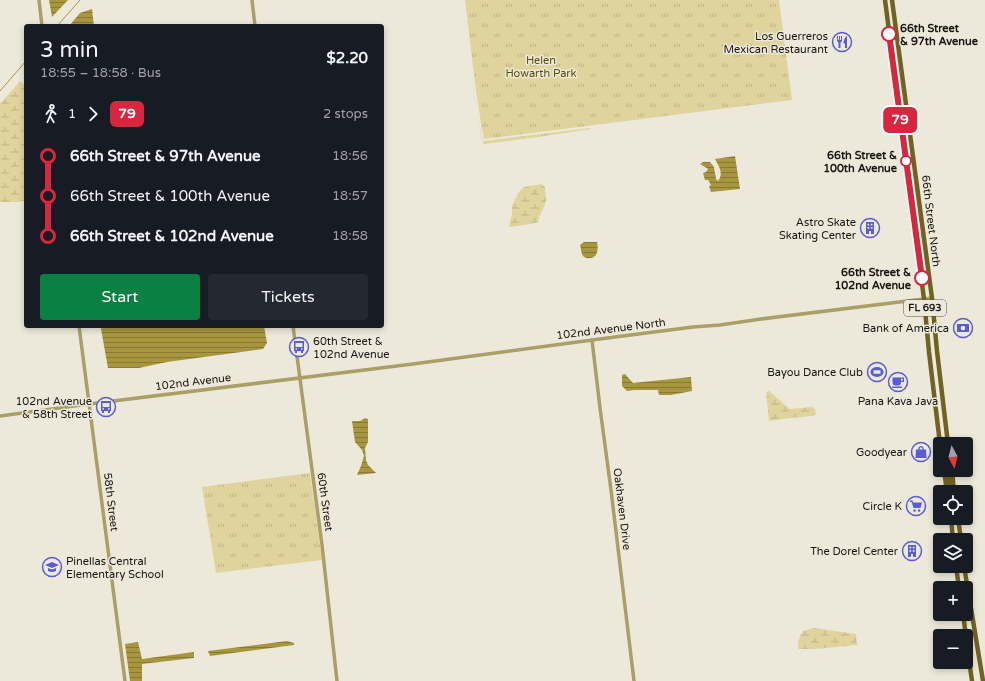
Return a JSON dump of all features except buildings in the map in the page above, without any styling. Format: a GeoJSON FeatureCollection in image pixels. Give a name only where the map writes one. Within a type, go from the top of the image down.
{"type":"FeatureCollection","features":[{"type":"Feature","properties":{"kind":"main road","name":"66th Street North"},"geometry":{"type":"LineString","coordinates":[[885,0],[924,299],[939,437]]}},
{"type":"Feature","properties":{"kind":"main road","name":"66th Street North"},"geometry":{"type":"LineString","coordinates":[[892,0],[932,298],[947,437]]}},
{"type":"Feature","properties":{"kind":"main road"},"geometry":{"type":"LineString","coordinates":[[965,573],[983,681]]}},
{"type":"Feature","properties":{"kind":"main road"},"geometry":{"type":"LineString","coordinates":[[970,669],[972,681]]}},
{"type":"Feature","properties":{"kind":"street"},"geometry":{"type":"LineString","coordinates":[[39,0],[42,24]]}},
{"type":"Feature","properties":{"kind":"street"},"geometry":{"type":"LineString","coordinates":[[252,0],[255,24]]}},
{"type":"Feature","properties":{"kind":"street"},"geometry":{"type":"LineString","coordinates":[[924,299],[932,298]]}},
{"type":"Feature","properties":{"kind":"street","name":"102nd Avenue North"},"geometry":{"type":"LineString","coordinates":[[300,378],[464,358],[693,327],[720,325],[924,299]]}},
{"type":"Feature","properties":{"kind":"street","name":"58th Street"},"geometry":{"type":"LineString","coordinates":[[79,328],[125,681]]}},
{"type":"Feature","properties":{"kind":"street","name":"60th Street"},"geometry":{"type":"LineString","coordinates":[[293,328],[337,681]]}},
{"type":"Feature","properties":{"kind":"street","name":"Oakhaven Drive"},"geometry":{"type":"LineString","coordinates":[[592,340],[634,681]]}},
{"type":"Feature","properties":{"kind":"street","name":"102nd Avenue"},"geometry":{"type":"LineString","coordinates":[[89,404],[300,378]]}},
{"type":"Feature","properties":{"kind":"street"},"geometry":{"type":"LineString","coordinates":[[0,416],[89,404]]}},
{"type":"Feature","properties":{"kind":"green space","name":"Helen Howarth Park"},"geometry":{"type":"Polygon","coordinates":[[[465,0],[779,0],[792,100],[484,139],[465,0]]]}},
{"type":"Feature","properties":{"kind":"green space"},"geometry":{"type":"Polygon","coordinates":[[[20,81],[24,84],[24,201],[20,202],[0,202],[0,104],[20,81]]]}},
{"type":"Feature","properties":{"kind":"green space"},"geometry":{"type":"Polygon","coordinates":[[[476,108],[483,140],[482,140],[476,108]]]}},
{"type":"Feature","properties":{"kind":"green space"},"geometry":{"type":"Polygon","coordinates":[[[590,128],[591,129],[484,144],[483,140],[590,128]]]}},
{"type":"Feature","properties":{"kind":"green space"},"geometry":{"type":"Polygon","coordinates":[[[542,184],[545,187],[546,200],[538,222],[509,227],[512,206],[520,191],[524,187],[542,184]]]}},
{"type":"Feature","properties":{"kind":"green space"},"geometry":{"type":"Polygon","coordinates":[[[769,391],[790,409],[812,407],[815,409],[816,414],[813,416],[769,421],[766,392],[769,391]]]}},
{"type":"Feature","properties":{"kind":"green space"},"geometry":{"type":"Polygon","coordinates":[[[310,473],[322,560],[216,573],[202,487],[310,473]]]}},
{"type":"Feature","properties":{"kind":"green space"},"geometry":{"type":"Polygon","coordinates":[[[814,628],[856,634],[857,645],[798,649],[799,639],[803,631],[814,628]]]}},
{"type":"Feature","properties":{"kind":"shaded area"},"geometry":{"type":"Polygon","coordinates":[[[49,0],[68,0],[52,17],[49,0]]]}},
{"type":"Feature","properties":{"kind":"shaded area"},"geometry":{"type":"Polygon","coordinates":[[[92,9],[94,24],[71,24],[80,13],[92,9]]]}},
{"type":"Feature","properties":{"kind":"shaded area"},"geometry":{"type":"Polygon","coordinates":[[[735,156],[740,189],[711,192],[709,186],[711,185],[708,180],[705,180],[703,173],[708,169],[700,164],[703,162],[710,162],[714,167],[716,179],[718,181],[721,173],[715,159],[735,156]]]}},
{"type":"Feature","properties":{"kind":"shaded area"},"geometry":{"type":"Polygon","coordinates":[[[584,242],[597,242],[598,247],[595,256],[589,258],[583,256],[580,245],[584,242]]]}},
{"type":"Feature","properties":{"kind":"shaded area"},"geometry":{"type":"Polygon","coordinates":[[[264,328],[267,343],[263,349],[167,362],[139,368],[108,368],[101,329],[264,328]]]}},
{"type":"Feature","properties":{"kind":"shaded area"},"geometry":{"type":"Polygon","coordinates":[[[625,374],[633,383],[691,377],[692,391],[671,395],[659,395],[658,390],[627,391],[622,386],[622,375],[625,374]]]}},
{"type":"Feature","properties":{"kind":"shaded area"},"geometry":{"type":"Polygon","coordinates":[[[365,418],[368,419],[368,442],[365,448],[366,460],[368,465],[376,473],[357,475],[364,456],[362,450],[355,442],[352,421],[360,421],[365,418]]]}},
{"type":"Feature","properties":{"kind":"shaded area"},"geometry":{"type":"Polygon","coordinates":[[[287,641],[294,643],[294,645],[210,656],[208,651],[287,641]]]}},
{"type":"Feature","properties":{"kind":"shaded area"},"geometry":{"type":"Polygon","coordinates":[[[138,642],[142,659],[194,652],[194,658],[142,664],[142,681],[130,681],[125,644],[138,642]]]}},
{"type":"Feature","properties":{"kind":"waterway"},"geometry":{"type":"LineString","coordinates":[[59,24],[80,0]]}},
{"type":"Feature","properties":{"kind":"waterway"},"geometry":{"type":"LineString","coordinates":[[0,91],[24,63]]}},
{"type":"Feature","properties":{"kind":"bus line","name":"79"},"geometry":{"type":"LineString","coordinates":[[889,34],[922,278]]}},
{"type":"Feature","properties":{"kind":"place","name":"66th Street & 97th Avenue"},"geometry":{"type":"Point","coordinates":[889,34]}},
{"type":"Feature","properties":{"kind":"place","name":"Los Guerreros Mexican Restaurant"},"geometry":{"type":"Point","coordinates":[842,42]}},
{"type":"Feature","properties":{"kind":"place","name":"66th Street & 100th Avenue"},"geometry":{"type":"Point","coordinates":[906,161]}},
{"type":"Feature","properties":{"kind":"place","name":"Astro Skate Skating Center"},"geometry":{"type":"Point","coordinates":[870,228]}},
{"type":"Feature","properties":{"kind":"place","name":"66th Street & 102nd Avenue"},"geometry":{"type":"Point","coordinates":[922,278]}},
{"type":"Feature","properties":{"kind":"place","name":"Bank of America"},"geometry":{"type":"Point","coordinates":[963,328]}},
{"type":"Feature","properties":{"kind":"place","name":"60th Street & 102nd Avenue"},"geometry":{"type":"Point","coordinates":[299,347]}},
{"type":"Feature","properties":{"kind":"place","name":"Bayou Dance Club"},"geometry":{"type":"Point","coordinates":[877,372]}},
{"type":"Feature","properties":{"kind":"place","name":"Pana Kava Java"},"geometry":{"type":"Point","coordinates":[898,382]}},
{"type":"Feature","properties":{"kind":"place","name":"102nd Avenue & 58th Street"},"geometry":{"type":"Point","coordinates":[106,407]}},
{"type":"Feature","properties":{"kind":"place","name":"Goodyear"},"geometry":{"type":"Point","coordinates":[921,452]}},
{"type":"Feature","properties":{"kind":"place","name":"Circle K"},"geometry":{"type":"Point","coordinates":[916,506]}},
{"type":"Feature","properties":{"kind":"place","name":"The Dorel Center"},"geometry":{"type":"Point","coordinates":[912,551]}},
{"type":"Feature","properties":{"kind":"place","name":"Pinellas Central Elementary School"},"geometry":{"type":"Point","coordinates":[52,567]}}]}
